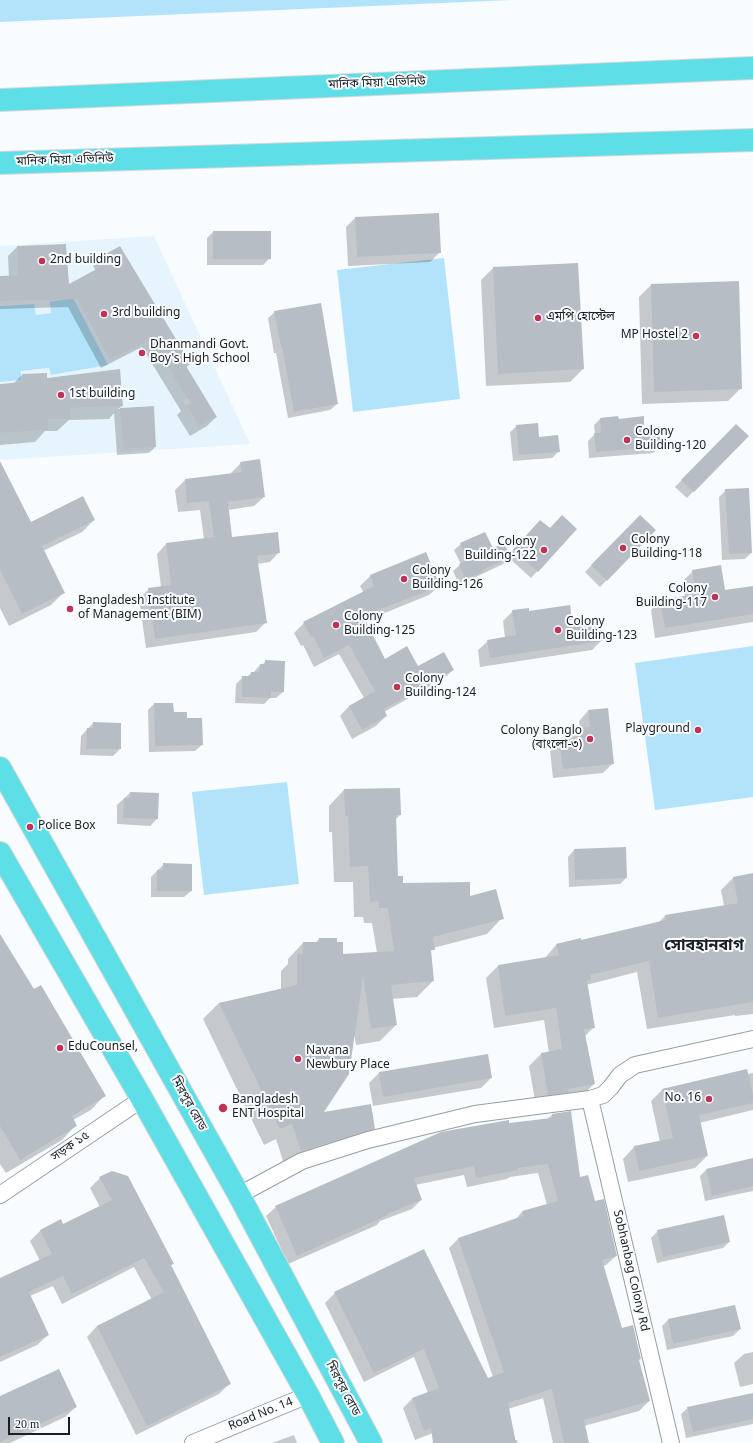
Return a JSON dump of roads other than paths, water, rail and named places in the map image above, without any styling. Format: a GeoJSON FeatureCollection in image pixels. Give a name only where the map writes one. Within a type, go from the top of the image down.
{"type":"FeatureCollection","features":[{"type":"Feature","properties":{"kind":"highway","name":"মানিক মিয়া এভিনিউ"},"geometry":{"type":"LineString","coordinates":[[0,100],[753,68]]}},
{"type":"Feature","properties":{"kind":"highway","name":"মানিক মিয়া এভিনিউ"},"geometry":{"type":"LineString","coordinates":[[0,163],[753,140]]}},
{"type":"Feature","properties":{"kind":"highway","name":"মিরপুর রোড"},"geometry":{"type":"LineString","coordinates":[[0,768],[8,801],[239,1195],[366,1434]]}},
{"type":"Feature","properties":{"kind":"highway"},"geometry":{"type":"LineString","coordinates":[[0,853],[142,1099],[333,1442],[366,1434]]}},
{"type":"Feature","properties":{"kind":"street"},"geometry":{"type":"LineString","coordinates":[[239,1195],[302,1161],[368,1140],[475,1114],[590,1099],[603,1095],[620,1075],[635,1065],[753,1039]]}},
{"type":"Feature","properties":{"kind":"street","name":"সড়ক ১৫"},"geometry":{"type":"LineString","coordinates":[[0,1195],[142,1099]]}},
{"type":"Feature","properties":{"kind":"street","name":"Sobhanbag Colony Rd"},"geometry":{"type":"LineString","coordinates":[[590,1099],[671,1443]]}},
{"type":"Feature","properties":{"kind":"street","name":"Road No. 14"},"geometry":{"type":"LineString","coordinates":[[193,1443],[308,1395]]}},
{"type":"Feature","properties":{"kind":"place","name":"2nd building"},"geometry":{"type":"Point","coordinates":[42,261]}},
{"type":"Feature","properties":{"kind":"place","name":"3rd building"},"geometry":{"type":"Point","coordinates":[104,314]}},
{"type":"Feature","properties":{"kind":"place","name":"এমপি হোস্টেল"},"geometry":{"type":"Point","coordinates":[538,318]}},
{"type":"Feature","properties":{"kind":"place","name":"MP Hostel 2"},"geometry":{"type":"Point","coordinates":[696,336]}},
{"type":"Feature","properties":{"kind":"place","name":"Dhanmandi Govt. Boy's High School"},"geometry":{"type":"Point","coordinates":[142,353]}},
{"type":"Feature","properties":{"kind":"place","name":"1st building"},"geometry":{"type":"Point","coordinates":[61,395]}},
{"type":"Feature","properties":{"kind":"place","name":"Colony Building-120"},"geometry":{"type":"Point","coordinates":[627,440]}},
{"type":"Feature","properties":{"kind":"place","name":"Colony Building-118"},"geometry":{"type":"Point","coordinates":[623,548]}},
{"type":"Feature","properties":{"kind":"place","name":"Colony Building-122"},"geometry":{"type":"Point","coordinates":[544,550]}},
{"type":"Feature","properties":{"kind":"place","name":"Colony Building-126"},"geometry":{"type":"Point","coordinates":[404,579]}},
{"type":"Feature","properties":{"kind":"place","name":"Colony Building-117"},"geometry":{"type":"Point","coordinates":[715,597]}},
{"type":"Feature","properties":{"kind":"place","name":"Bangladesh Institute of Management (BIM)"},"geometry":{"type":"Point","coordinates":[70,609]}},
{"type":"Feature","properties":{"kind":"place","name":"Colony Building-125"},"geometry":{"type":"Point","coordinates":[336,625]}},
{"type":"Feature","properties":{"kind":"place","name":"Colony Building-123"},"geometry":{"type":"Point","coordinates":[558,630]}},
{"type":"Feature","properties":{"kind":"place","name":"Colony Building-124"},"geometry":{"type":"Point","coordinates":[397,687]}},
{"type":"Feature","properties":{"kind":"place","name":"Playground"},"geometry":{"type":"Point","coordinates":[698,730]}},
{"type":"Feature","properties":{"kind":"place","name":"Colony Banglo (বাংলো-৩)"},"geometry":{"type":"Point","coordinates":[590,739]}},
{"type":"Feature","properties":{"kind":"place","name":"Police Box"},"geometry":{"type":"Point","coordinates":[30,827]}},
{"type":"Feature","properties":{"kind":"place","name":"EduCounsel,"},"geometry":{"type":"Point","coordinates":[60,1048]}},
{"type":"Feature","properties":{"kind":"place","name":"Navana Newbury Place"},"geometry":{"type":"Point","coordinates":[298,1059]}},
{"type":"Feature","properties":{"kind":"place","name":"No. 16"},"geometry":{"type":"Point","coordinates":[709,1099]}},
{"type":"Feature","properties":{"kind":"place","name":"Bangladesh ENT Hospital"},"geometry":{"type":"Point","coordinates":[223,1108]}},
{"type":"Feature","properties":{"kind":"district","name":"সোবহানবাগ"},"geometry":{"type":"Point","coordinates":[704,947]}}]}
